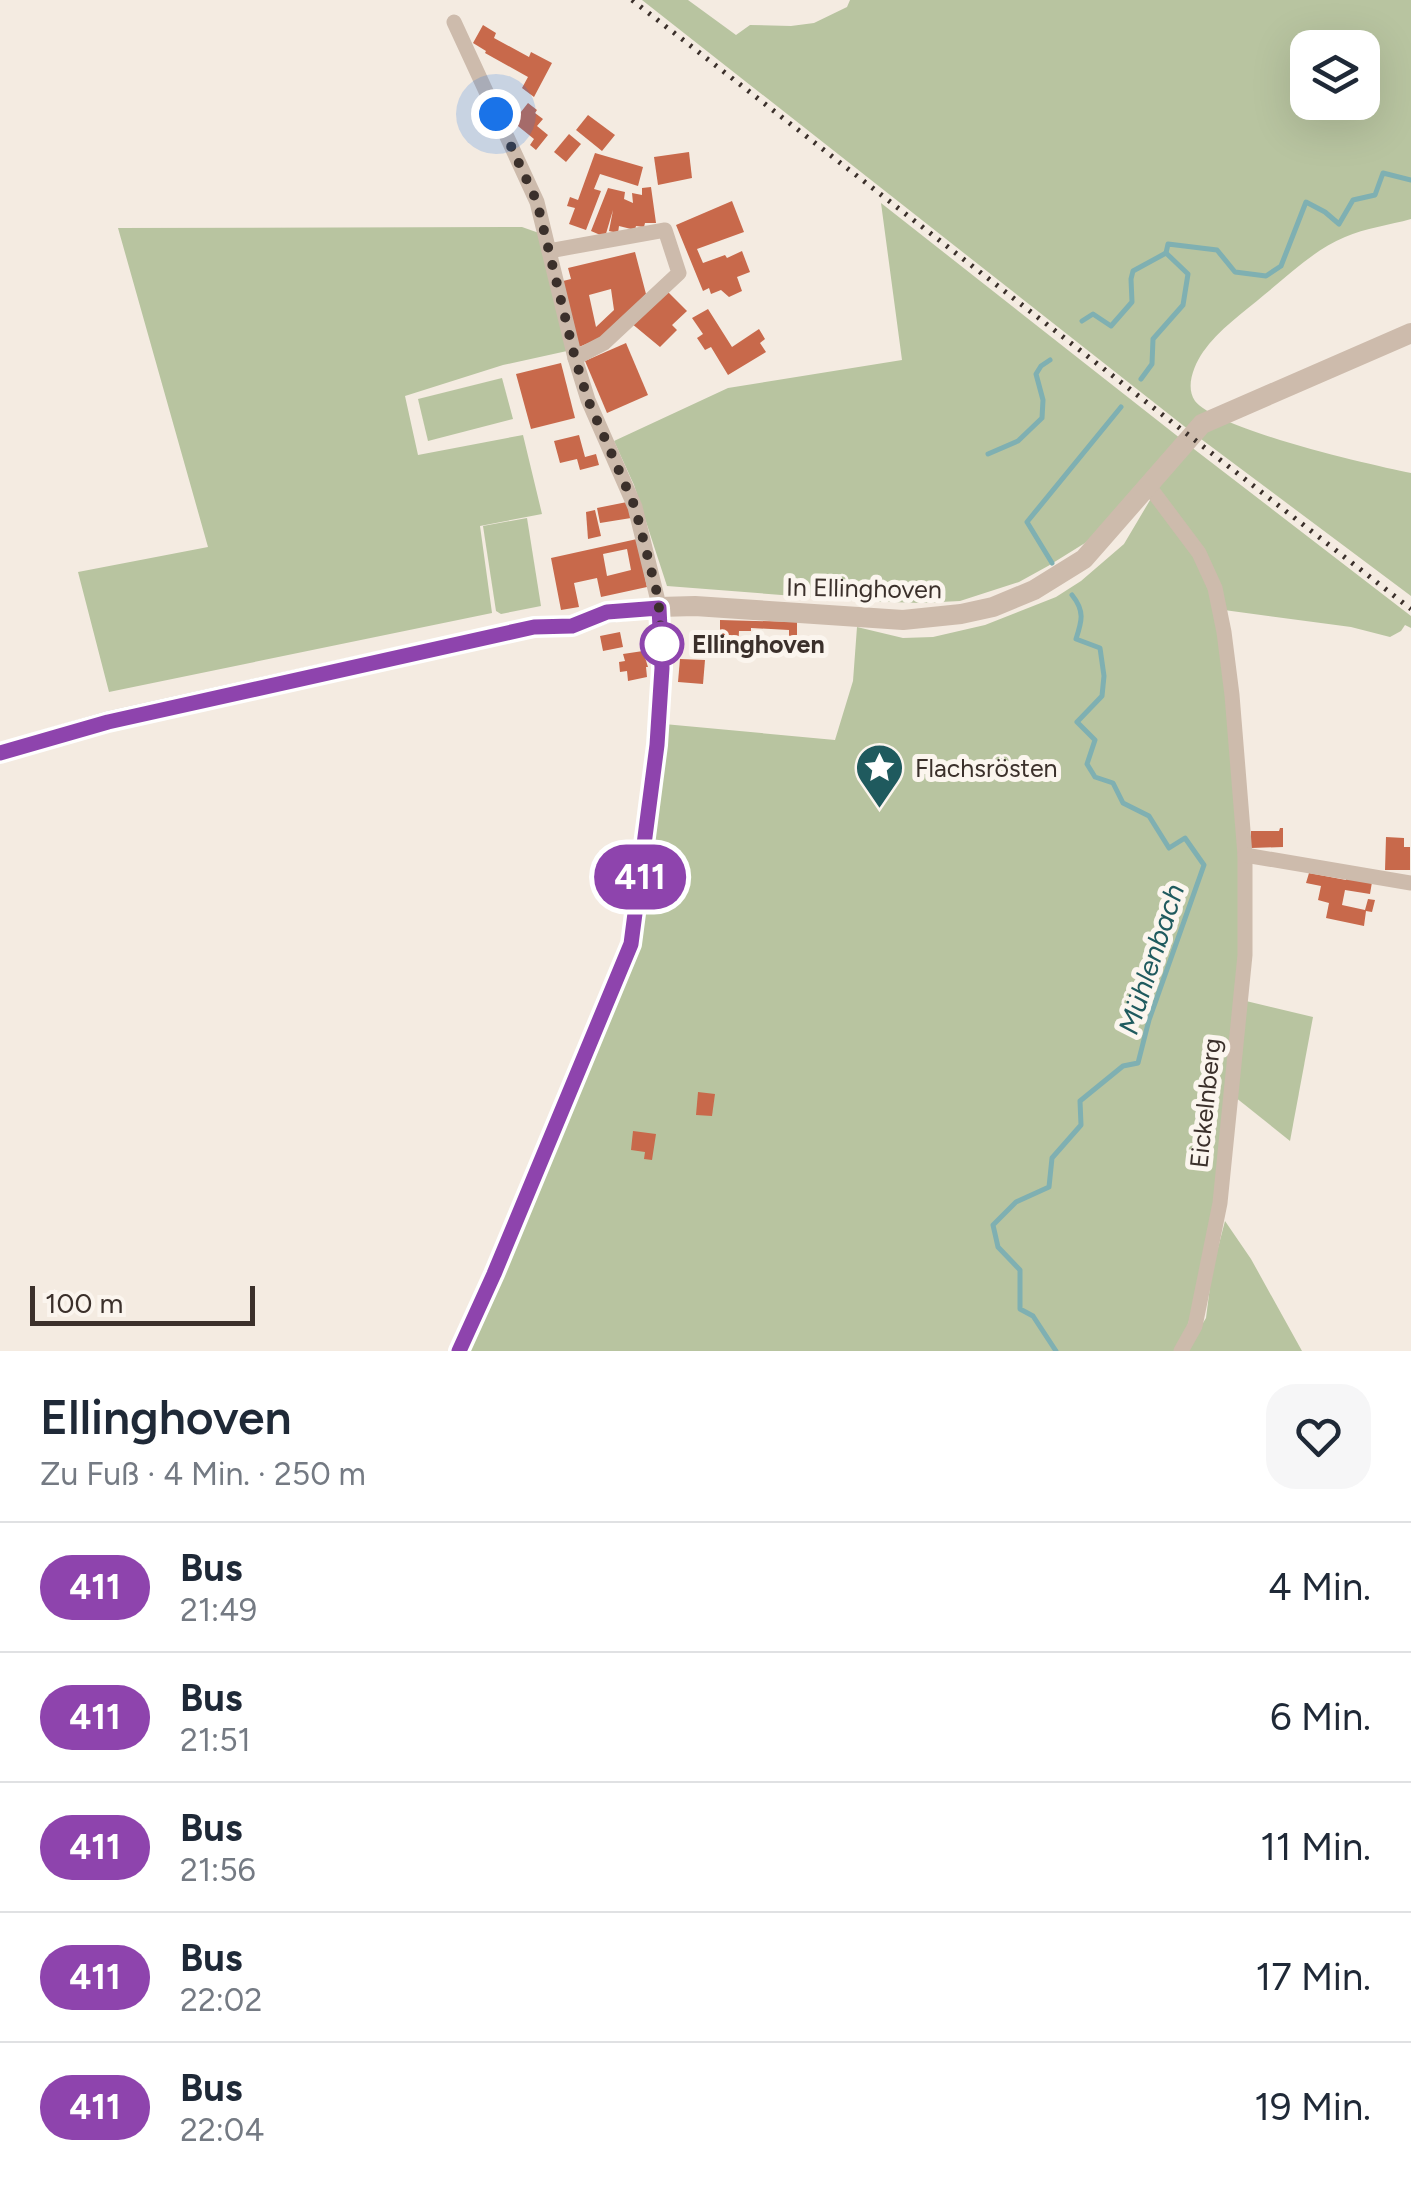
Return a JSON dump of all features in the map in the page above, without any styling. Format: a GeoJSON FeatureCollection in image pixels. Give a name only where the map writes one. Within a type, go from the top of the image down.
{"type":"FeatureCollection","features":[{"type":"Feature","properties":{"kind":"street"},"geometry":{"type":"LineString","coordinates":[[454,22],[537,202],[588,400],[635,507],[659,608],[662,668],[659,728],[631,944],[459,1351]]}},
{"type":"Feature","properties":{"kind":"street"},"geometry":{"type":"LineString","coordinates":[[549,251],[665,230],[680,273],[604,343],[575,358]]}},
{"type":"Feature","properties":{"kind":"street"},"geometry":{"type":"LineString","coordinates":[[1148,485],[1211,418],[1411,333]]}},
{"type":"Feature","properties":{"kind":"street","name":"In Ellinghoven"},"geometry":{"type":"LineString","coordinates":[[0,752],[108,722],[282,682],[534,627],[572,626],[607,612],[695,606],[903,620],[962,614],[1034,590],[1084,559],[1148,485]]}},
{"type":"Feature","properties":{"kind":"street","name":"Eickelnberg"},"geometry":{"type":"LineString","coordinates":[[1148,485],[1199,553],[1215,588],[1232,695],[1245,855],[1245,955],[1220,1203],[1196,1326],[1181,1351]]}},
{"type":"Feature","properties":{"kind":"street"},"geometry":{"type":"LineString","coordinates":[[1245,855],[1411,883]]}},
{"type":"Feature","properties":{"kind":"green space"},"geometry":{"type":"Polygon","coordinates":[[[642,0],[688,0],[736,35],[750,25],[814,23],[847,7],[850,0],[1411,0],[1411,219],[1353,234],[1313,256],[1216,336],[1200,357],[1191,383],[1195,401],[1233,423],[1296,445],[1411,473],[1411,596],[1189,430],[642,0]]]}},
{"type":"Feature","properties":{"kind":"green space"},"geometry":{"type":"Polygon","coordinates":[[[881,203],[1411,616],[1411,628],[1405,625],[1390,637],[1351,627],[1224,610],[1240,823],[1235,1027],[1205,1273],[1179,1351],[465,1351],[633,958],[641,929],[664,724],[835,740],[853,681],[857,627],[903,638],[933,637],[985,625],[1056,597],[1124,544],[1156,490],[1048,566],[1019,582],[960,601],[859,601],[667,586],[634,485],[614,441],[728,388],[902,360],[881,203]]]}},
{"type":"Feature","properties":{"kind":"green space"},"geometry":{"type":"Polygon","coordinates":[[[522,227],[539,233],[567,351],[503,365],[405,396],[418,455],[523,435],[542,514],[480,526],[492,613],[109,692],[78,572],[208,547],[118,228],[522,227]]]}},
{"type":"Feature","properties":{"kind":"green space"},"geometry":{"type":"Polygon","coordinates":[[[502,378],[513,419],[428,441],[418,399],[502,378]]]}},
{"type":"Feature","properties":{"kind":"green space"},"geometry":{"type":"Polygon","coordinates":[[[527,518],[541,606],[501,614],[496,611],[483,526],[527,518]]]}},
{"type":"Feature","properties":{"kind":"green space"},"geometry":{"type":"Polygon","coordinates":[[[1246,1001],[1313,1017],[1290,1141],[1235,1097],[1246,1001]]]}},
{"type":"Feature","properties":{"kind":"green space"},"geometry":{"type":"Polygon","coordinates":[[[1225,1221],[1251,1259],[1302,1351],[1186,1351],[1206,1318],[1212,1271],[1225,1221]]]}},
{"type":"Feature","properties":{"kind":"building"},"geometry":{"type":"Polygon","coordinates":[[[483,25],[496,33],[494,38],[529,57],[531,52],[552,63],[534,97],[522,88],[528,77],[473,43],[483,25]]]}},
{"type":"Feature","properties":{"kind":"building"},"geometry":{"type":"Polygon","coordinates":[[[528,103],[543,119],[537,126],[548,135],[536,150],[530,145],[534,139],[513,122],[528,103]]]}},
{"type":"Feature","properties":{"kind":"building"},"geometry":{"type":"Polygon","coordinates":[[[588,115],[615,135],[602,151],[576,130],[588,115]]]}},
{"type":"Feature","properties":{"kind":"building"},"geometry":{"type":"Polygon","coordinates":[[[569,134],[581,144],[566,162],[554,152],[569,134]]]}},
{"type":"Feature","properties":{"kind":"building"},"geometry":{"type":"Polygon","coordinates":[[[689,152],[692,178],[658,185],[654,157],[689,152]]]}},
{"type":"Feature","properties":{"kind":"building"},"geometry":{"type":"Polygon","coordinates":[[[595,153],[643,167],[638,186],[600,174],[594,189],[601,191],[586,230],[569,224],[575,208],[567,206],[570,197],[578,200],[595,153]]]}},
{"type":"Feature","properties":{"kind":"building"},"geometry":{"type":"Polygon","coordinates":[[[651,187],[656,223],[636,226],[635,230],[619,226],[618,233],[609,231],[613,210],[605,237],[591,231],[608,188],[625,192],[624,199],[633,203],[632,193],[642,195],[642,188],[651,187]]]}},
{"type":"Feature","properties":{"kind":"building"},"geometry":{"type":"Polygon","coordinates":[[[732,201],[744,232],[697,249],[703,263],[742,251],[750,272],[737,277],[742,291],[729,297],[721,290],[711,294],[709,288],[703,291],[676,225],[732,201]]]}},
{"type":"Feature","properties":{"kind":"building"},"geometry":{"type":"Polygon","coordinates":[[[635,252],[646,294],[603,337],[579,347],[563,281],[571,279],[568,268],[635,252]],[[611,289],[589,295],[596,327],[614,310],[611,289]]]}},
{"type":"Feature","properties":{"kind":"building"},"geometry":{"type":"Polygon","coordinates":[[[666,290],[687,311],[672,325],[677,330],[660,347],[631,323],[666,290]]]}},
{"type":"Feature","properties":{"kind":"building"},"geometry":{"type":"Polygon","coordinates":[[[708,309],[732,347],[759,329],[765,339],[760,343],[766,352],[728,375],[711,347],[705,350],[697,338],[703,334],[692,318],[708,309]]]}},
{"type":"Feature","properties":{"kind":"building"},"geometry":{"type":"Polygon","coordinates":[[[626,343],[648,395],[607,413],[585,361],[626,343]]]}},
{"type":"Feature","properties":{"kind":"building"},"geometry":{"type":"Polygon","coordinates":[[[561,363],[575,418],[531,429],[516,374],[561,363]]]}},
{"type":"Feature","properties":{"kind":"building"},"geometry":{"type":"Polygon","coordinates":[[[579,435],[585,457],[596,454],[599,465],[580,470],[577,459],[560,463],[554,441],[579,435]]]}},
{"type":"Feature","properties":{"kind":"building"},"geometry":{"type":"Polygon","coordinates":[[[627,502],[631,518],[600,523],[597,508],[627,502]]]}},
{"type":"Feature","properties":{"kind":"building"},"geometry":{"type":"Polygon","coordinates":[[[595,510],[601,536],[588,539],[586,512],[595,510]]]}},
{"type":"Feature","properties":{"kind":"building"},"geometry":{"type":"Polygon","coordinates":[[[637,539],[647,587],[601,597],[597,578],[574,583],[579,607],[561,610],[551,558],[637,539]],[[627,549],[603,554],[607,576],[631,570],[627,549]]]}},
{"type":"Feature","properties":{"kind":"building"},"geometry":{"type":"Polygon","coordinates":[[[720,620],[797,622],[797,648],[789,648],[789,630],[751,628],[739,631],[738,648],[720,648],[720,620]]]}},
{"type":"Feature","properties":{"kind":"building"},"geometry":{"type":"Polygon","coordinates":[[[620,632],[623,647],[603,651],[600,636],[620,632]]]}},
{"type":"Feature","properties":{"kind":"building"},"geometry":{"type":"Polygon","coordinates":[[[643,651],[647,677],[628,681],[627,671],[620,672],[619,662],[625,661],[623,654],[643,651]]]}},
{"type":"Feature","properties":{"kind":"building"},"geometry":{"type":"Polygon","coordinates":[[[680,659],[705,660],[703,684],[678,682],[680,659]]]}},
{"type":"Feature","properties":{"kind":"building"},"geometry":{"type":"Polygon","coordinates":[[[1280,828],[1283,847],[1251,848],[1251,831],[1280,828]]]}},
{"type":"Feature","properties":{"kind":"building"},"geometry":{"type":"Polygon","coordinates":[[[1386,837],[1404,838],[1404,847],[1410,847],[1410,870],[1385,870],[1386,837]]]}},
{"type":"Feature","properties":{"kind":"building"},"geometry":{"type":"Polygon","coordinates":[[[1309,873],[1372,882],[1370,894],[1345,890],[1342,905],[1365,910],[1368,899],[1375,900],[1372,912],[1366,911],[1364,926],[1326,918],[1329,903],[1318,900],[1321,886],[1306,883],[1309,873]]]}},
{"type":"Feature","properties":{"kind":"building"},"geometry":{"type":"Polygon","coordinates":[[[698,1092],[715,1094],[712,1116],[696,1115],[698,1092]]]}},
{"type":"Feature","properties":{"kind":"building"},"geometry":{"type":"Polygon","coordinates":[[[633,1131],[656,1134],[652,1160],[644,1159],[645,1152],[631,1150],[633,1131]]]}},
{"type":"Feature","properties":{"kind":"waterway","name":"Mühlenbach"},"geometry":{"type":"LineString","coordinates":[[1141,379],[1152,364],[1153,339],[1183,305],[1188,274],[1166,253],[1168,244],[1217,250],[1235,272],[1266,276],[1281,266],[1306,202],[1339,224],[1353,200],[1375,195],[1383,173],[1411,180]]}},
{"type":"Feature","properties":{"kind":"waterway"},"geometry":{"type":"LineString","coordinates":[[1082,321],[1093,314],[1111,326],[1132,302],[1133,271],[1166,253]]}},
{"type":"Feature","properties":{"kind":"waterway"},"geometry":{"type":"LineString","coordinates":[[988,454],[1018,441],[1042,418],[1043,400],[1036,374],[1050,360]]}},
{"type":"Feature","properties":{"kind":"waterway","name":"Mühlenbach"},"geometry":{"type":"LineString","coordinates":[[1052,563],[1027,522],[1121,407]]}},
{"type":"Feature","properties":{"kind":"waterway","name":"Mühlenbach"},"geometry":{"type":"LineString","coordinates":[[1056,1351],[1033,1316],[1020,1309],[1020,1270],[998,1247],[993,1225],[1016,1202],[1049,1187],[1052,1158],[1081,1125],[1080,1101],[1123,1066],[1138,1063],[1149,1020],[1204,865],[1185,838],[1169,848],[1149,816],[1123,803],[1113,783],[1095,777],[1087,764],[1095,740],[1077,722],[1102,696],[1104,676],[1100,648],[1076,639],[1081,616],[1072,595]]}},
{"type":"Feature","properties":{"kind":"railway"},"geometry":{"type":"LineString","coordinates":[[632,0],[1411,609]]}},
{"type":"Feature","properties":{"kind":"bus line","name":"411"},"geometry":{"type":"LineString","coordinates":[[0,753],[108,722],[302,678],[534,627],[572,626],[607,612],[659,608],[662,668],[657,745],[631,944],[459,1351]]}},
{"type":"Feature","properties":{"kind":"place","name":"Ellinghoven"},"geometry":{"type":"Point","coordinates":[662,644]}},
{"type":"Feature","properties":{"kind":"place","name":"Flachsrösten"},"geometry":{"type":"Point","coordinates":[880,810]}},
{"type":"Feature","properties":{"kind":"route"},"geometry":{"type":"LineString","coordinates":[[496,114],[537,202],[588,400],[635,507],[658,597],[662,644]]}}]}
